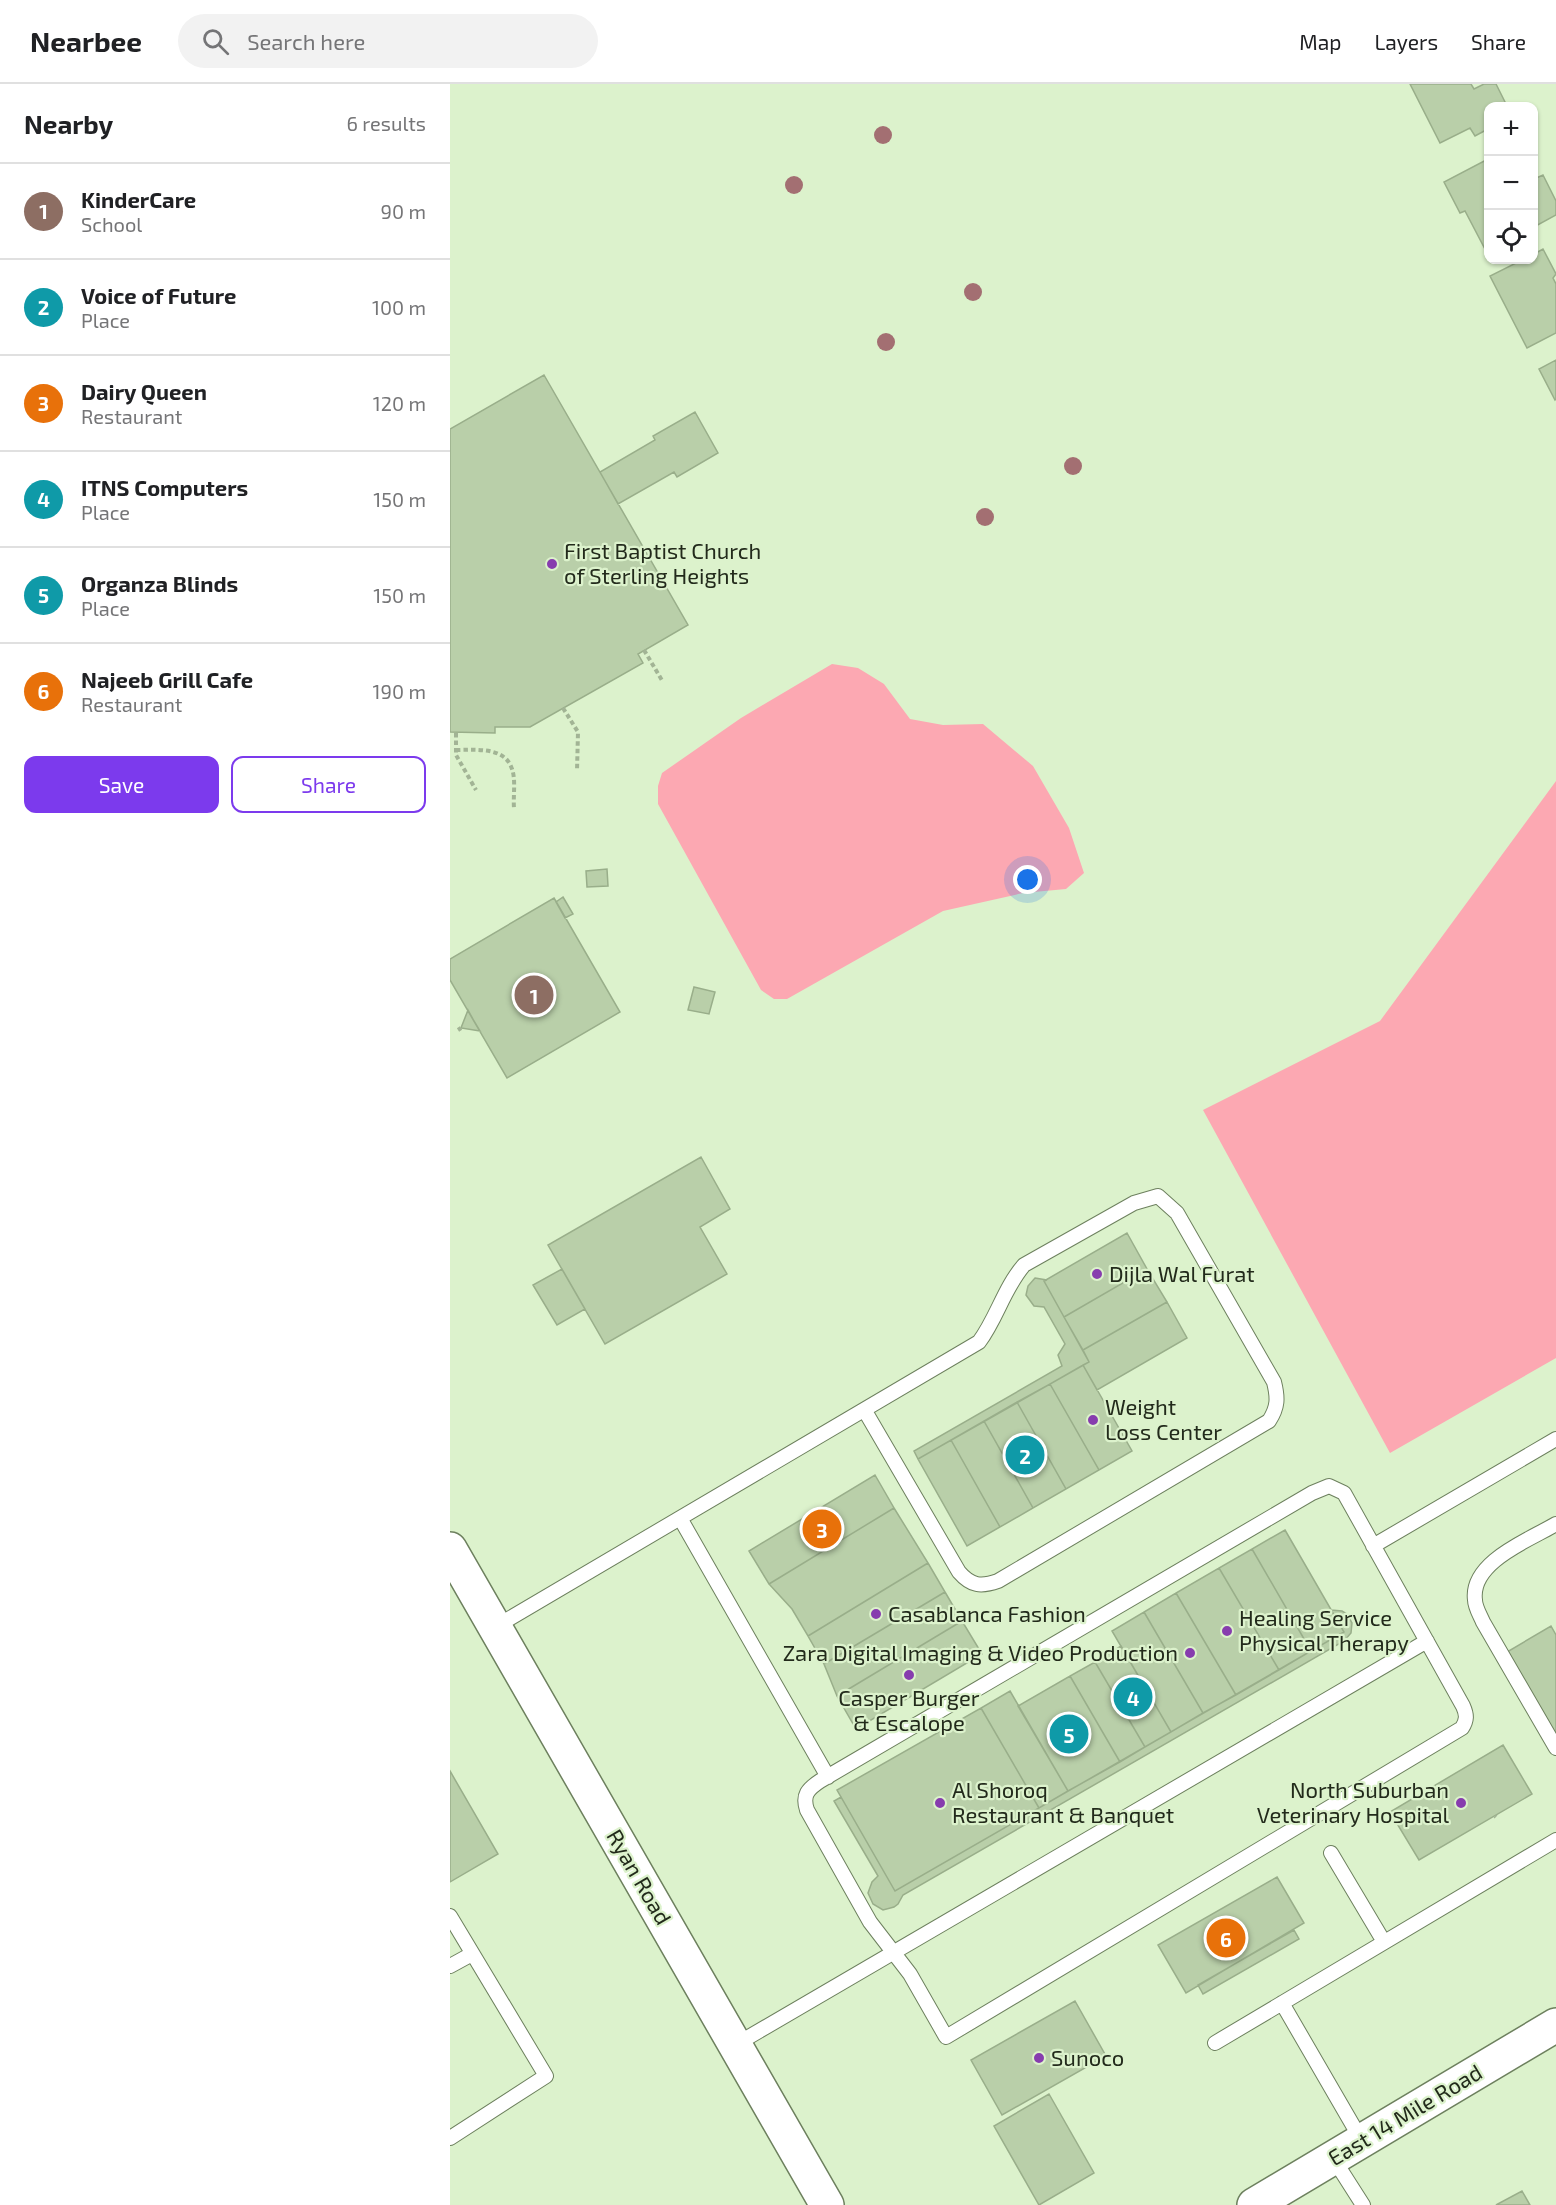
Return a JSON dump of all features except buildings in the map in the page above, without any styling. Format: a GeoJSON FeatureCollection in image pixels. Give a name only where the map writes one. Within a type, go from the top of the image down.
{"type":"FeatureCollection","features":[{"type":"Feature","properties":{"kind":"main road","name":"Ryan Road"},"geometry":{"type":"LineString","coordinates":[[450,1550],[827,2205]]}},
{"type":"Feature","properties":{"kind":"main road","name":"East 14 Mile Road"},"geometry":{"type":"LineString","coordinates":[[1254,2205],[1550,2033]]}},
{"type":"Feature","properties":{"kind":"lane"},"geometry":{"type":"LineString","coordinates":[[495,1627],[979,1342],[989,1328],[1012,1279],[1024,1265],[1134,1203],[1158,1196],[1177,1213],[1274,1382],[1278,1396],[1276,1410],[1269,1421],[1263,1425],[998,1581],[987,1585],[975,1585],[959,1572],[865,1411]]}},
{"type":"Feature","properties":{"kind":"lane"},"geometry":{"type":"LineString","coordinates":[[1373,1546],[1556,1439]]}},
{"type":"Feature","properties":{"kind":"lane"},"geometry":{"type":"LineString","coordinates":[[1329,1486],[1344,1493],[1427,1641],[1467,1714],[1466,1721],[1455,1734],[946,2037],[910,1974],[870,1922],[804,1802],[806,1792],[828,1777],[1320,1488],[1329,1486]]}},
{"type":"Feature","properties":{"kind":"lane"},"geometry":{"type":"LineString","coordinates":[[680,1518],[828,1777]]}},
{"type":"Feature","properties":{"kind":"lane"},"geometry":{"type":"LineString","coordinates":[[1556,1524],[1497,1558],[1485,1568],[1478,1580],[1475,1601],[1483,1622],[1556,1748]]}},
{"type":"Feature","properties":{"kind":"lane"},"geometry":{"type":"LineString","coordinates":[[735,2045],[1427,1641]]}},
{"type":"Feature","properties":{"kind":"lane"},"geometry":{"type":"LineString","coordinates":[[1215,2043],[1556,1840]]}},
{"type":"Feature","properties":{"kind":"lane"},"geometry":{"type":"LineString","coordinates":[[1331,1852],[1384,1942]]}},
{"type":"Feature","properties":{"kind":"lane"},"geometry":{"type":"LineString","coordinates":[[450,1916],[546,2076],[450,2138]]}},
{"type":"Feature","properties":{"kind":"lane"},"geometry":{"type":"LineString","coordinates":[[450,1966],[472,1954]]}},
{"type":"Feature","properties":{"kind":"lane"},"geometry":{"type":"LineString","coordinates":[[1282,2003],[1362,2141]]}},
{"type":"Feature","properties":{"kind":"lane"},"geometry":{"type":"LineString","coordinates":[[1333,2158],[1363,2205]]}},
{"type":"Feature","properties":{"kind":"path"},"geometry":{"type":"LineString","coordinates":[[644,650],[663,682]]}},
{"type":"Feature","properties":{"kind":"path"},"geometry":{"type":"LineString","coordinates":[[564,708],[578,732],[577,771]]}},
{"type":"Feature","properties":{"kind":"path"},"geometry":{"type":"LineString","coordinates":[[456,733],[453,741],[456,754],[476,790]]}},
{"type":"Feature","properties":{"kind":"path"},"geometry":{"type":"LineString","coordinates":[[456,750],[491,751],[507,759],[513,770],[514,808]]}},
{"type":"Feature","properties":{"kind":"shaded area"},"geometry":{"type":"Polygon","coordinates":[[[832,664],[858,668],[884,684],[910,719],[943,725],[983,724],[1033,766],[1069,828],[1084,873],[1066,889],[1023,893],[943,911],[787,999],[774,999],[761,990],[658,804],[658,786],[662,773],[741,718],[832,664]]]}},
{"type":"Feature","properties":{"kind":"shaded area"},"geometry":{"type":"Polygon","coordinates":[[[1556,781],[1556,1358],[1390,1453],[1203,1110],[1380,1021],[1556,781]]]}},
{"type":"Feature","properties":{"kind":"place","name":"First Baptist Church of Sterling Heights"},"geometry":{"type":"Point","coordinates":[552,564]}},
{"type":"Feature","properties":{"kind":"place","name":"KinderCare"},"geometry":{"type":"Point","coordinates":[534,995]}},
{"type":"Feature","properties":{"kind":"place","name":"Dijla Wal Furat"},"geometry":{"type":"Point","coordinates":[1097,1274]}},
{"type":"Feature","properties":{"kind":"place","name":"Weight Loss Center"},"geometry":{"type":"Point","coordinates":[1093,1420]}},
{"type":"Feature","properties":{"kind":"place","name":"Voice of Future"},"geometry":{"type":"Point","coordinates":[1025,1455]}},
{"type":"Feature","properties":{"kind":"place","name":"Dairy Queen"},"geometry":{"type":"Point","coordinates":[822,1529]}},
{"type":"Feature","properties":{"kind":"place","name":"Casablanca Fashion"},"geometry":{"type":"Point","coordinates":[876,1614]}},
{"type":"Feature","properties":{"kind":"place","name":"Healing Service Physical Therapy"},"geometry":{"type":"Point","coordinates":[1227,1631]}},
{"type":"Feature","properties":{"kind":"place","name":"Zara Digital Imaging & Video Production"},"geometry":{"type":"Point","coordinates":[1190,1653]}},
{"type":"Feature","properties":{"kind":"place","name":"Casper Burger & Escalope"},"geometry":{"type":"Point","coordinates":[909,1675]}},
{"type":"Feature","properties":{"kind":"place","name":"ITNS Computers"},"geometry":{"type":"Point","coordinates":[1133,1697]}},
{"type":"Feature","properties":{"kind":"place","name":"Organza Blinds"},"geometry":{"type":"Point","coordinates":[1069,1734]}},
{"type":"Feature","properties":{"kind":"place","name":"Al Shoroq Restaurant & Banquet"},"geometry":{"type":"Point","coordinates":[940,1803]}},
{"type":"Feature","properties":{"kind":"place","name":"North Suburban Veterinary Hospital"},"geometry":{"type":"Point","coordinates":[1461,1803]}},
{"type":"Feature","properties":{"kind":"place","name":"Najeeb Grill Cafe"},"geometry":{"type":"Point","coordinates":[1226,1938]}},
{"type":"Feature","properties":{"kind":"place","name":"Sunoco"},"geometry":{"type":"Point","coordinates":[1039,2058]}}]}
